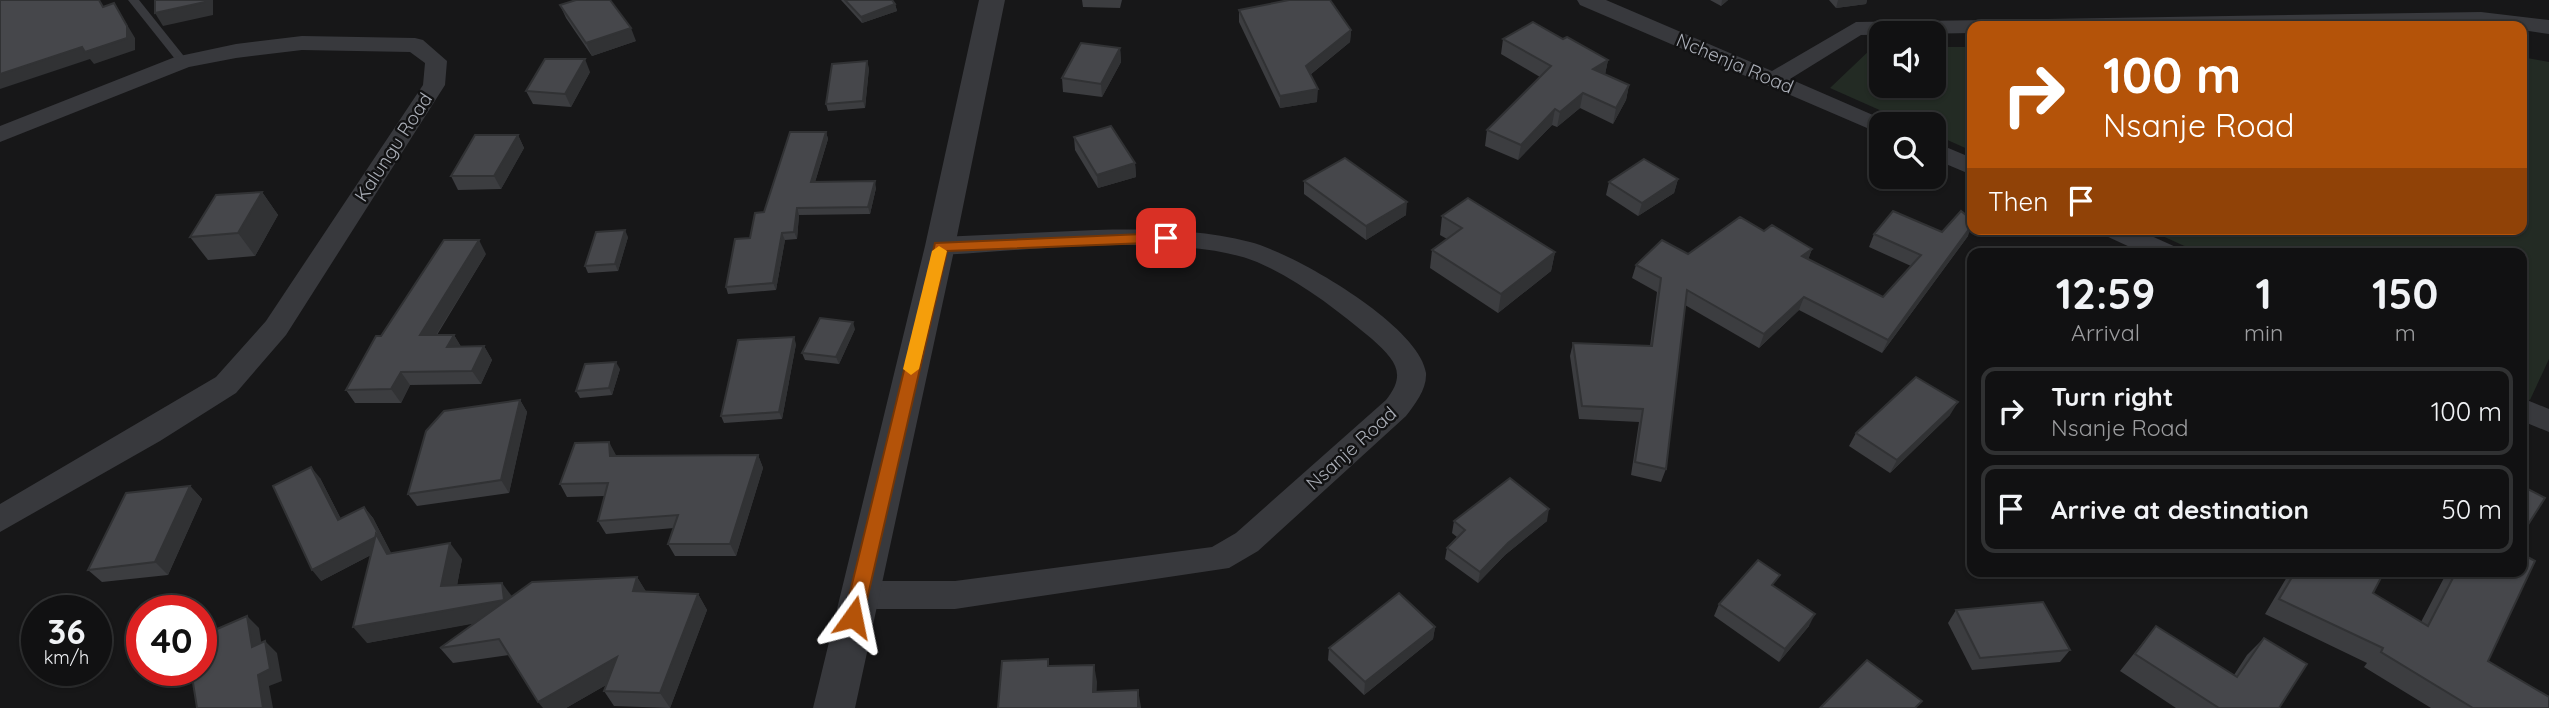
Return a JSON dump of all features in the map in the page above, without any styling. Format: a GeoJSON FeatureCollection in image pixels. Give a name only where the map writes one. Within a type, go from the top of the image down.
{"type":"FeatureCollection","features":[{"type":"Feature","properties":{"kind":"street"},"geometry":{"type":"LineString","coordinates":[[834,708],[858,594],[940,246],[992,0]]}},
{"type":"Feature","properties":{"kind":"street","name":"Nchenja Road"},"geometry":{"type":"LineString","coordinates":[[1588,0],[1869,122]]}},
{"type":"Feature","properties":{"kind":"street"},"geometry":{"type":"LineString","coordinates":[[2336,21],[2498,21]]}},
{"type":"Feature","properties":{"kind":"street"},"geometry":{"type":"LineString","coordinates":[[2527,24],[2549,27]]}},
{"type":"Feature","properties":{"kind":"street"},"geometry":{"type":"LineString","coordinates":[[1773,80],[1856,29],[1967,26]]}},
{"type":"Feature","properties":{"kind":"street","name":"Kalungu Road"},"geometry":{"type":"LineString","coordinates":[[0,135],[183,62],[236,51],[302,43],[415,45],[436,61],[433,85],[426,97],[276,328],[226,385],[150,433],[0,519]]}},
{"type":"Feature","properties":{"kind":"street"},"geometry":{"type":"LineString","coordinates":[[1946,155],[1967,165]]}},
{"type":"Feature","properties":{"kind":"street"},"geometry":{"type":"LineString","coordinates":[[2126,235],[2156,248]]}},
{"type":"Feature","properties":{"kind":"street","name":"Nsanje Road"},"geometry":{"type":"LineString","coordinates":[[858,594],[955,595],[1218,559],[1247,542],[1396,408],[1413,383],[1412,369],[1397,345],[1360,313],[1308,279],[1250,250],[1166,238],[940,246]]}},
{"type":"Feature","properties":{"kind":"street"},"geometry":{"type":"LineString","coordinates":[[2527,411],[2549,421]]}},
{"type":"Feature","properties":{"kind":"lane"},"geometry":{"type":"LineString","coordinates":[[133,0],[183,62]]}},
{"type":"Feature","properties":{"kind":"shaded area"},"geometry":{"type":"Polygon","coordinates":[[[1946,47],[1967,47],[1967,149],[1946,139],[1946,112],[1884,112],[1830,88],[1869,51],[1869,98],[1946,98],[1946,47]]]}},
{"type":"Feature","properties":{"kind":"shaded area"},"geometry":{"type":"Polygon","coordinates":[[[2527,58],[2549,62],[2549,359],[2530,400],[2527,398],[2527,248],[2189,248],[2160,235],[2527,235],[2527,58]]]}},
{"type":"Feature","properties":{"kind":"building"},"geometry":{"type":"Polygon","coordinates":[[[0,0],[99,0],[103,7],[114,3],[127,26],[127,38],[85,52],[82,47],[0,74],[0,0]]]}},
{"type":"Feature","properties":{"kind":"building"},"geometry":{"type":"Polygon","coordinates":[[[155,0],[205,0],[205,2],[155,13],[155,0]]]}},
{"type":"Feature","properties":{"kind":"building"},"geometry":{"type":"Polygon","coordinates":[[[576,0],[610,0],[631,28],[586,43],[560,5],[576,0]]]}},
{"type":"Feature","properties":{"kind":"building"},"geometry":{"type":"Polygon","coordinates":[[[845,0],[892,0],[895,4],[861,17],[845,0]]]}},
{"type":"Feature","properties":{"kind":"building"},"geometry":{"type":"Polygon","coordinates":[[[1289,0],[1330,0],[1351,30],[1306,66],[1318,89],[1280,96],[1239,10],[1289,0]]]}},
{"type":"Feature","properties":{"kind":"building"},"geometry":{"type":"Polygon","coordinates":[[[1533,22],[1608,60],[1593,69],[1629,85],[1616,108],[1583,93],[1560,112],[1555,109],[1521,145],[1487,130],[1551,66],[1503,39],[1533,22]]]}},
{"type":"Feature","properties":{"kind":"building"},"geometry":{"type":"Polygon","coordinates":[[[1081,43],[1120,48],[1101,84],[1062,78],[1081,43]]]}},
{"type":"Feature","properties":{"kind":"building"},"geometry":{"type":"Polygon","coordinates":[[[545,59],[585,59],[565,94],[526,91],[545,59]]]}},
{"type":"Feature","properties":{"kind":"building"},"geometry":{"type":"Polygon","coordinates":[[[867,61],[863,101],[826,104],[832,64],[867,61]]]}},
{"type":"Feature","properties":{"kind":"building"},"geometry":{"type":"Polygon","coordinates":[[[1111,126],[1135,163],[1097,175],[1074,137],[1111,126]]]}},
{"type":"Feature","properties":{"kind":"building"},"geometry":{"type":"Polygon","coordinates":[[[790,132],[826,132],[811,182],[875,181],[868,207],[797,208],[794,232],[782,233],[773,283],[726,287],[735,239],[750,238],[755,213],[764,212],[790,132]]]}},
{"type":"Feature","properties":{"kind":"building"},"geometry":{"type":"Polygon","coordinates":[[[475,135],[518,135],[494,176],[451,176],[475,135]]]}},
{"type":"Feature","properties":{"kind":"building"},"geometry":{"type":"Polygon","coordinates":[[[1345,158],[1407,202],[1366,226],[1304,181],[1345,158]]]}},
{"type":"Feature","properties":{"kind":"building"},"geometry":{"type":"Polygon","coordinates":[[[1644,159],[1678,179],[1642,203],[1609,182],[1644,159]]]}},
{"type":"Feature","properties":{"kind":"building"},"geometry":{"type":"Polygon","coordinates":[[[262,192],[238,233],[190,237],[216,195],[262,192]]]}},
{"type":"Feature","properties":{"kind":"building"},"geometry":{"type":"Polygon","coordinates":[[[1468,198],[1555,252],[1501,294],[1432,250],[1462,228],[1442,216],[1468,198]]]}},
{"type":"Feature","properties":{"kind":"building"},"geometry":{"type":"Polygon","coordinates":[[[1893,211],[1942,232],[1961,211],[1967,216],[1967,232],[1888,340],[1804,297],[1764,334],[1687,290],[1666,469],[1635,462],[1643,409],[1582,406],[1573,343],[1652,346],[1661,278],[1636,265],[1662,240],[1688,254],[1740,217],[1764,231],[1772,225],[1812,249],[1802,256],[1883,297],[1921,255],[1874,234],[1893,211]]]}},
{"type":"Feature","properties":{"kind":"building"},"geometry":{"type":"Polygon","coordinates":[[[625,230],[615,264],[585,266],[596,232],[625,230]]]}},
{"type":"Feature","properties":{"kind":"building"},"geometry":{"type":"Polygon","coordinates":[[[444,240],[479,240],[420,335],[454,335],[447,347],[484,346],[472,371],[401,372],[391,389],[346,390],[376,336],[381,336],[444,240]]]}},
{"type":"Feature","properties":{"kind":"building"},"geometry":{"type":"Polygon","coordinates":[[[820,318],[853,322],[836,357],[802,353],[820,318]]]}},
{"type":"Feature","properties":{"kind":"building"},"geometry":{"type":"Polygon","coordinates":[[[794,337],[779,412],[721,416],[738,340],[794,337]]]}},
{"type":"Feature","properties":{"kind":"building"},"geometry":{"type":"Polygon","coordinates":[[[616,362],[609,388],[576,391],[585,364],[616,362]]]}},
{"type":"Feature","properties":{"kind":"building"},"geometry":{"type":"Polygon","coordinates":[[[1916,377],[1958,402],[1897,460],[1856,433],[1916,377]]]}},
{"type":"Feature","properties":{"kind":"building"},"geometry":{"type":"Polygon","coordinates":[[[520,400],[501,480],[408,494],[426,431],[444,411],[520,400]]]}},
{"type":"Feature","properties":{"kind":"building"},"geometry":{"type":"Polygon","coordinates":[[[609,442],[610,456],[758,455],[730,544],[668,544],[678,515],[598,521],[608,483],[560,484],[575,443],[609,442]]]}},
{"type":"Feature","properties":{"kind":"building"},"geometry":{"type":"Polygon","coordinates":[[[311,467],[338,520],[364,507],[379,535],[376,534],[376,537],[312,570],[273,486],[311,467]]]}},
{"type":"Feature","properties":{"kind":"building"},"geometry":{"type":"Polygon","coordinates":[[[1510,478],[1549,509],[1508,543],[1480,572],[1447,548],[1465,530],[1454,521],[1510,478]]]}},
{"type":"Feature","properties":{"kind":"building"},"geometry":{"type":"Polygon","coordinates":[[[190,486],[155,562],[88,570],[126,493],[190,486]]]}},
{"type":"Feature","properties":{"kind":"building"},"geometry":{"type":"Polygon","coordinates":[[[2527,489],[2545,498],[2527,526],[2527,489]]]}},
{"type":"Feature","properties":{"kind":"building"},"geometry":{"type":"Polygon","coordinates":[[[376,534],[387,554],[450,543],[441,586],[502,583],[504,600],[353,627],[376,534]]]}},
{"type":"Feature","properties":{"kind":"building"},"geometry":{"type":"Polygon","coordinates":[[[2527,557],[2535,561],[2488,661],[2549,697],[2549,708],[2473,708],[2381,652],[2383,648],[2279,599],[2292,577],[2381,577],[2373,593],[2428,626],[2453,577],[2527,577],[2527,557]]]}},
{"type":"Feature","properties":{"kind":"building"},"geometry":{"type":"Polygon","coordinates":[[[1758,560],[1780,575],[1772,585],[1815,614],[1785,649],[1719,604],[1758,560]]]}},
{"type":"Feature","properties":{"kind":"building"},"geometry":{"type":"Polygon","coordinates":[[[637,577],[633,591],[698,594],[660,693],[604,691],[617,657],[538,702],[499,639],[440,648],[532,582],[637,577]]]}},
{"type":"Feature","properties":{"kind":"building"},"geometry":{"type":"Polygon","coordinates":[[[1399,593],[1435,627],[1365,682],[1329,648],[1399,593]]]}},
{"type":"Feature","properties":{"kind":"building"},"geometry":{"type":"Polygon","coordinates":[[[2043,602],[2070,650],[1980,658],[1956,610],[2043,602]]]}},
{"type":"Feature","properties":{"kind":"building"},"geometry":{"type":"Polygon","coordinates":[[[247,616],[252,647],[265,641],[270,669],[258,675],[263,708],[197,708],[194,686],[217,686],[217,629],[247,616]]]}},
{"type":"Feature","properties":{"kind":"building"},"geometry":{"type":"Polygon","coordinates":[[[2156,626],[2237,677],[2264,638],[2307,664],[2279,708],[2219,708],[2135,654],[2156,626]]]}},
{"type":"Feature","properties":{"kind":"building"},"geometry":{"type":"Polygon","coordinates":[[[1048,659],[1048,666],[1094,665],[1093,692],[1138,690],[1138,708],[998,708],[1002,661],[1048,659]]]}},
{"type":"Feature","properties":{"kind":"building"},"geometry":{"type":"Polygon","coordinates":[[[1867,660],[1922,701],[1915,708],[1820,708],[1867,660]]]}},
{"type":"Feature","properties":{"kind":"slow traffic"},"geometry":{"type":"LineString","coordinates":[[911,369],[939,251]]}},
{"type":"Feature","properties":{"kind":"route"},"geometry":{"type":"LineString","coordinates":[[853,617],[940,246],[1166,238]]}}]}
